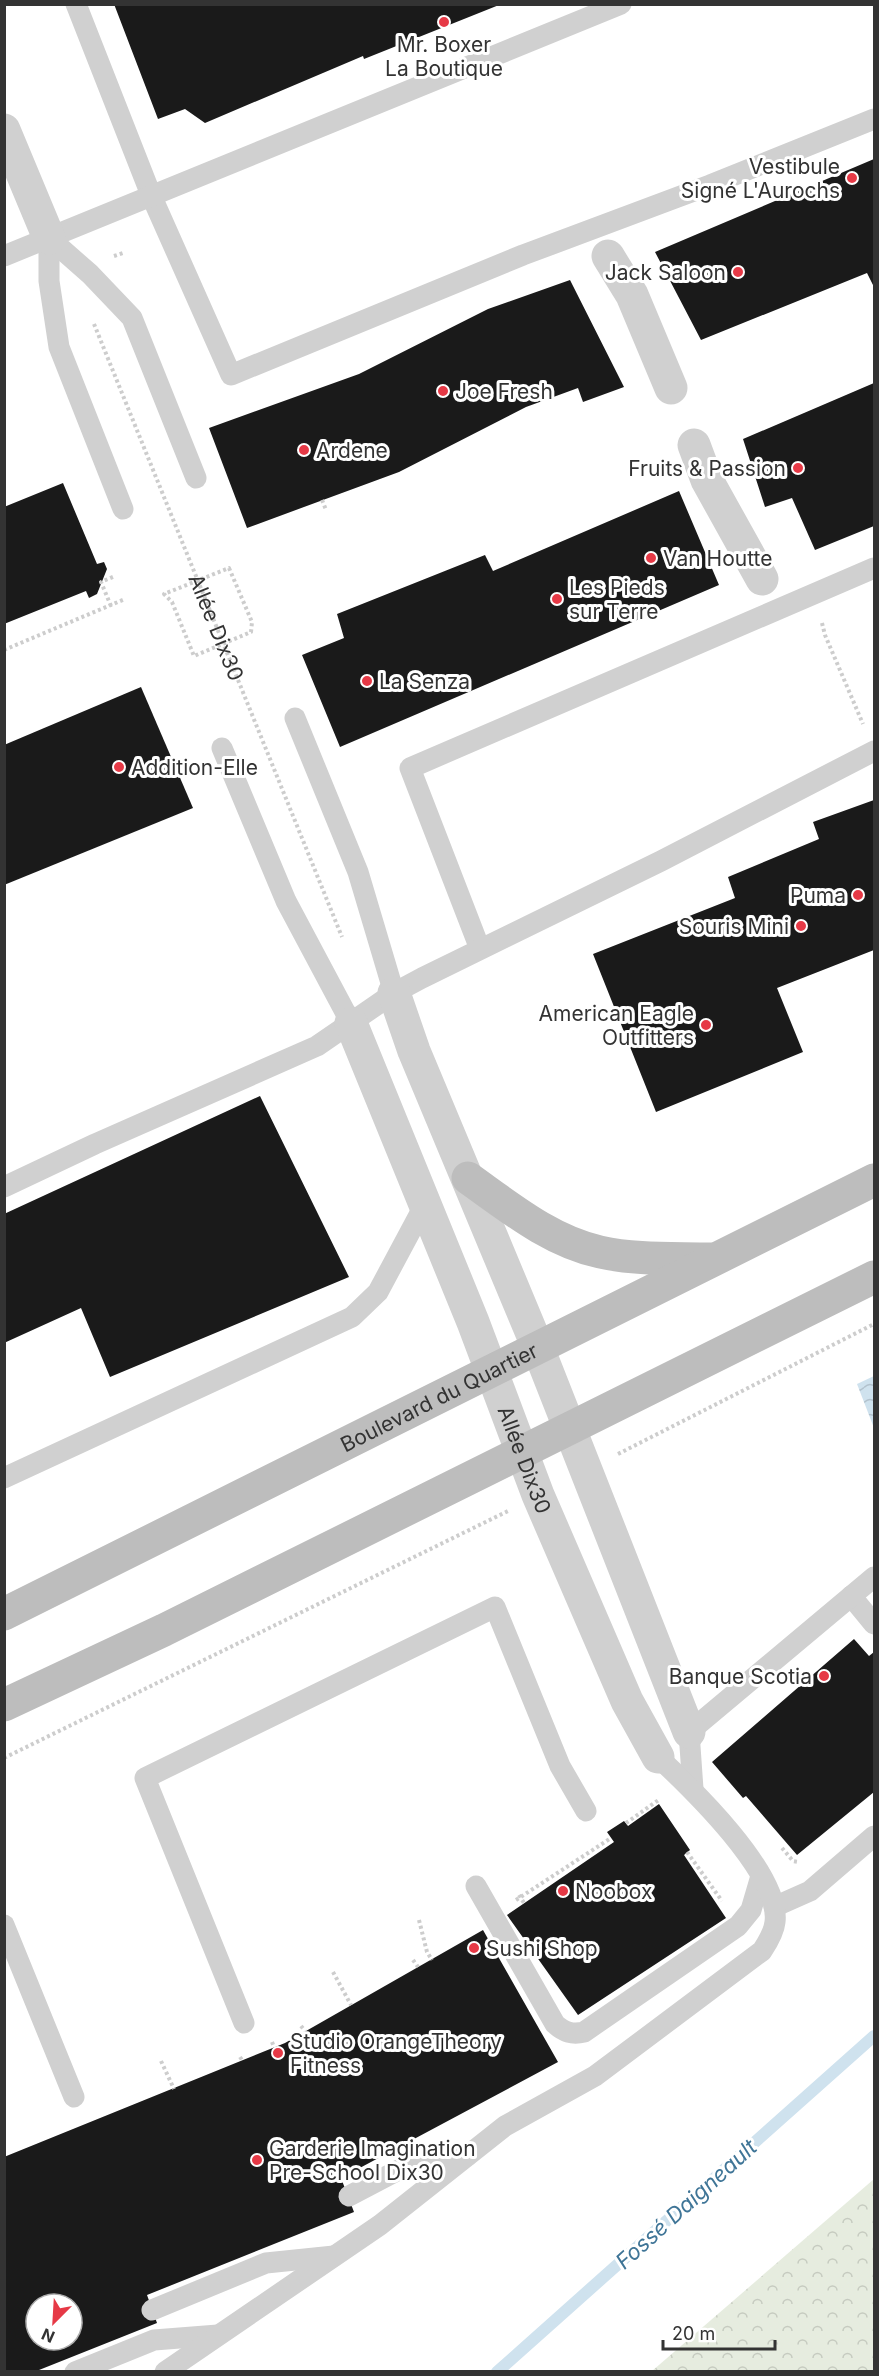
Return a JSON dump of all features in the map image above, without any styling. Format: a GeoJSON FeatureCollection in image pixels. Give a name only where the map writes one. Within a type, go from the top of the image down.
{"type":"FeatureCollection","features":[{"type":"Feature","properties":{"kind":"main road"},"geometry":{"type":"LineString","coordinates":[[468,1178],[535,1225],[575,1244],[623,1256],[715,1259]]}},
{"type":"Feature","properties":{"kind":"main road","name":"Boulevard du Quartier"},"geometry":{"type":"LineString","coordinates":[[4,1614],[874,1180]]}},
{"type":"Feature","properties":{"kind":"main road"},"geometry":{"type":"LineString","coordinates":[[4,1705],[164,1629],[874,1277]]}},
{"type":"Feature","properties":{"kind":"street"},"geometry":{"type":"LineString","coordinates":[[4,130],[49,238]]}},
{"type":"Feature","properties":{"kind":"street"},"geometry":{"type":"LineString","coordinates":[[608,256],[632,295],[671,388]]}},
{"type":"Feature","properties":{"kind":"street"},"geometry":{"type":"LineString","coordinates":[[694,445],[707,480],[762,579]]}},
{"type":"Feature","properties":{"kind":"street"},"geometry":{"type":"LineString","coordinates":[[394,993],[414,1051],[538,1348],[689,1732]]}},
{"type":"Feature","properties":{"kind":"street","name":"Allée Dix30"},"geometry":{"type":"LineString","coordinates":[[351,1023],[492,1372],[521,1451],[627,1701],[658,1757]]}},
{"type":"Feature","properties":{"kind":"lane"},"geometry":{"type":"LineString","coordinates":[[76,4],[151,195],[231,375],[524,255],[710,185],[874,119]]}},
{"type":"Feature","properties":{"kind":"lane"},"geometry":{"type":"LineString","coordinates":[[4,256],[621,4]]}},
{"type":"Feature","properties":{"kind":"lane"},"geometry":{"type":"LineString","coordinates":[[49,238],[90,274],[132,318],[196,478]]}},
{"type":"Feature","properties":{"kind":"lane"},"geometry":{"type":"LineString","coordinates":[[49,238],[49,281],[59,347],[123,509]]}},
{"type":"Feature","properties":{"kind":"lane"},"geometry":{"type":"LineString","coordinates":[[480,950],[410,768],[874,567]]}},
{"type":"Feature","properties":{"kind":"lane"},"geometry":{"type":"LineString","coordinates":[[295,718],[358,872],[394,993]]}},
{"type":"Feature","properties":{"kind":"lane"},"geometry":{"type":"LineString","coordinates":[[222,748],[286,901],[351,1023]]}},
{"type":"Feature","properties":{"kind":"lane"},"geometry":{"type":"LineString","coordinates":[[4,1187],[95,1144],[317,1046],[394,993],[661,861],[874,751]]}},
{"type":"Feature","properties":{"kind":"lane"},"geometry":{"type":"LineString","coordinates":[[4,1478],[352,1317],[378,1292],[424,1206]]}},
{"type":"Feature","properties":{"kind":"lane"},"geometry":{"type":"LineString","coordinates":[[693,1789],[689,1732],[874,1577]]}},
{"type":"Feature","properties":{"kind":"lane"},"geometry":{"type":"LineString","coordinates":[[851,1596],[874,1624]]}},
{"type":"Feature","properties":{"kind":"lane"},"geometry":{"type":"LineString","coordinates":[[244,2023],[146,1778],[495,1607],[560,1766],[586,1811]]}},
{"type":"Feature","properties":{"kind":"lane"},"geometry":{"type":"LineString","coordinates":[[165,2372],[380,2225],[505,2126],[595,2076],[762,1951],[775,1921],[774,1906],[761,1876],[748,1855],[693,1789],[658,1757]]}},
{"type":"Feature","properties":{"kind":"lane"},"geometry":{"type":"LineString","coordinates":[[774,1906],[810,1891],[874,1836]]}},
{"type":"Feature","properties":{"kind":"lane"},"geometry":{"type":"LineString","coordinates":[[476,1886],[555,2024],[569,2032],[577,2033],[584,2032],[738,1926],[751,1910],[761,1876]]}},
{"type":"Feature","properties":{"kind":"lane"},"geometry":{"type":"LineString","coordinates":[[4,1925],[74,2097]]}},
{"type":"Feature","properties":{"kind":"lane"},"geometry":{"type":"LineString","coordinates":[[349,2196],[431,2153],[467,2156]]}},
{"type":"Feature","properties":{"kind":"lane"},"geometry":{"type":"LineString","coordinates":[[152,2310],[266,2263],[336,2255]]}},
{"type":"Feature","properties":{"kind":"lane"},"geometry":{"type":"LineString","coordinates":[[75,2372],[154,2340],[219,2335]]}},
{"type":"Feature","properties":{"kind":"path","name":"Allée Dix30"},"geometry":{"type":"LineString","coordinates":[[93,322],[346,945]]}},
{"type":"Feature","properties":{"kind":"path"},"geometry":{"type":"LineString","coordinates":[[322,500],[326,510]]}},
{"type":"Feature","properties":{"kind":"path","name":"Allée Dix30"},"geometry":{"type":"LineString","coordinates":[[229,568],[252,622],[251,632],[194,656],[172,602],[164,594],[197,581],[229,568]]}},
{"type":"Feature","properties":{"kind":"path"},"geometry":{"type":"LineString","coordinates":[[111,606],[101,582],[115,576]]}},
{"type":"Feature","properties":{"kind":"path"},"geometry":{"type":"LineString","coordinates":[[4,650],[125,599]]}},
{"type":"Feature","properties":{"kind":"path"},"geometry":{"type":"LineString","coordinates":[[821,619],[825,635],[864,726]]}},
{"type":"Feature","properties":{"kind":"path"},"geometry":{"type":"LineString","coordinates":[[625,1450],[874,1324]]}},
{"type":"Feature","properties":{"kind":"path"},"geometry":{"type":"LineString","coordinates":[[4,1758],[495,1518]]}},
{"type":"Feature","properties":{"kind":"path"},"geometry":{"type":"LineString","coordinates":[[626,1824],[654,1805],[660,1798]]}},
{"type":"Feature","properties":{"kind":"path"},"geometry":{"type":"LineString","coordinates":[[513,1902],[599,1849],[611,1838]]}},
{"type":"Feature","properties":{"kind":"path"},"geometry":{"type":"LineString","coordinates":[[778,1844],[793,1861],[801,1863],[808,1860]]}},
{"type":"Feature","properties":{"kind":"path"},"geometry":{"type":"LineString","coordinates":[[687,1852],[724,1905]]}},
{"type":"Feature","properties":{"kind":"path"},"geometry":{"type":"LineString","coordinates":[[575,1862],[578,1867]]}},
{"type":"Feature","properties":{"kind":"path"},"geometry":{"type":"LineString","coordinates":[[553,1876],[557,1881]]}},
{"type":"Feature","properties":{"kind":"path"},"geometry":{"type":"LineString","coordinates":[[521,1897],[525,1903]]}},
{"type":"Feature","properties":{"kind":"path"},"geometry":{"type":"LineString","coordinates":[[419,1920],[427,1952],[432,1960]]}},
{"type":"Feature","properties":{"kind":"path"},"geometry":{"type":"LineString","coordinates":[[413,1960],[418,1967]]}},
{"type":"Feature","properties":{"kind":"path"},"geometry":{"type":"LineString","coordinates":[[333,1972],[351,2005]]}},
{"type":"Feature","properties":{"kind":"path"},"geometry":{"type":"LineString","coordinates":[[301,2026],[305,2031]]}},
{"type":"Feature","properties":{"kind":"path"},"geometry":{"type":"LineString","coordinates":[[272,2042],[274,2047]]}},
{"type":"Feature","properties":{"kind":"path"},"geometry":{"type":"LineString","coordinates":[[161,2061],[174,2089]]}},
{"type":"Feature","properties":{"kind":"green space"},"geometry":{"type":"Polygon","coordinates":[[[874,2179],[874,2371],[652,2371],[874,2179]]]}},
{"type":"Feature","properties":{"kind":"water"},"geometry":{"type":"Polygon","coordinates":[[[874,1376],[874,1428],[857,1384],[874,1376]]]}},
{"type":"Feature","properties":{"kind":"building"},"geometry":{"type":"Polygon","coordinates":[[[114,4],[499,5],[364,59],[363,56],[205,123],[185,109],[158,119],[114,4]]]}},
{"type":"Feature","properties":{"kind":"building","name":"Jack Saloon"},"geometry":{"type":"Polygon","coordinates":[[[874,159],[874,287],[867,273],[701,340],[655,252],[874,159]]]}},
{"type":"Feature","properties":{"kind":"building"},"geometry":{"type":"Polygon","coordinates":[[[570,280],[624,387],[583,402],[578,388],[526,407],[399,472],[247,528],[209,428],[359,374],[488,309],[570,280]]]}},
{"type":"Feature","properties":{"kind":"building","name":"Fruits & Passion"},"geometry":{"type":"Polygon","coordinates":[[[874,383],[874,526],[815,550],[792,498],[765,507],[743,439],[874,383]]]}},
{"type":"Feature","properties":{"kind":"building"},"geometry":{"type":"Polygon","coordinates":[[[63,483],[97,564],[104,562],[107,569],[97,594],[89,598],[86,591],[4,624],[4,507],[63,483]]]}},
{"type":"Feature","properties":{"kind":"building"},"geometry":{"type":"Polygon","coordinates":[[[679,491],[719,585],[340,747],[302,655],[344,638],[337,614],[485,555],[493,571],[679,491]]]}},
{"type":"Feature","properties":{"kind":"building"},"geometry":{"type":"Polygon","coordinates":[[[141,687],[193,808],[4,885],[4,745],[141,687]]]}},
{"type":"Feature","properties":{"kind":"building"},"geometry":{"type":"Polygon","coordinates":[[[874,800],[874,950],[777,988],[803,1052],[656,1112],[593,954],[735,898],[728,877],[819,839],[813,822],[874,800]]]}},
{"type":"Feature","properties":{"kind":"building"},"geometry":{"type":"Polygon","coordinates":[[[260,1096],[349,1277],[110,1377],[81,1308],[4,1343],[4,1214],[260,1096]]]}},
{"type":"Feature","properties":{"kind":"building"},"geometry":{"type":"Polygon","coordinates":[[[854,1639],[869,1656],[874,1652],[874,1792],[797,1855],[746,1796],[743,1798],[712,1762],[854,1639]]]}},
{"type":"Feature","properties":{"kind":"building"},"geometry":{"type":"Polygon","coordinates":[[[659,1804],[690,1850],[684,1855],[726,1918],[578,2015],[507,1915],[614,1842],[607,1832],[624,1821],[628,1826],[659,1804]]]}},
{"type":"Feature","properties":{"kind":"building"},"geometry":{"type":"Polygon","coordinates":[[[483,1930],[558,2062],[341,2178],[354,2212],[147,2295],[157,2323],[34,2372],[4,2372],[4,2157],[285,2043],[483,1930]]]}},
{"type":"Feature","properties":{"kind":"waterway","name":"Fossé Daigneault"},"geometry":{"type":"LineString","coordinates":[[497,2372],[874,2036]]}},
{"type":"Feature","properties":{"kind":"place","name":"Mr. Boxer La Boutique"},"geometry":{"type":"Point","coordinates":[444,22]}},
{"type":"Feature","properties":{"kind":"place","name":"Vestibule Signé L'Aurochs"},"geometry":{"type":"Point","coordinates":[852,178]}},
{"type":"Feature","properties":{"kind":"place","name":"Jack Saloon"},"geometry":{"type":"Point","coordinates":[738,272]}},
{"type":"Feature","properties":{"kind":"place","name":"Joe Fresh"},"geometry":{"type":"Point","coordinates":[443,391]}},
{"type":"Feature","properties":{"kind":"place","name":"Ardene"},"geometry":{"type":"Point","coordinates":[304,450]}},
{"type":"Feature","properties":{"kind":"place","name":"Fruits & Passion"},"geometry":{"type":"Point","coordinates":[798,468]}},
{"type":"Feature","properties":{"kind":"place","name":"Van Houtte"},"geometry":{"type":"Point","coordinates":[651,558]}},
{"type":"Feature","properties":{"kind":"place","name":"Les Pieds sur Terre"},"geometry":{"type":"Point","coordinates":[557,599]}},
{"type":"Feature","properties":{"kind":"place","name":"La Senza"},"geometry":{"type":"Point","coordinates":[367,681]}},
{"type":"Feature","properties":{"kind":"place","name":"Addition-Elle"},"geometry":{"type":"Point","coordinates":[119,767]}},
{"type":"Feature","properties":{"kind":"place","name":"Puma"},"geometry":{"type":"Point","coordinates":[858,895]}},
{"type":"Feature","properties":{"kind":"place","name":"Souris Mini"},"geometry":{"type":"Point","coordinates":[801,926]}},
{"type":"Feature","properties":{"kind":"place","name":"American Eagle Outfitters"},"geometry":{"type":"Point","coordinates":[706,1025]}},
{"type":"Feature","properties":{"kind":"place","name":"Banque Scotia"},"geometry":{"type":"Point","coordinates":[824,1676]}},
{"type":"Feature","properties":{"kind":"place","name":"Noobox"},"geometry":{"type":"Point","coordinates":[563,1891]}},
{"type":"Feature","properties":{"kind":"place","name":"Sushi Shop"},"geometry":{"type":"Point","coordinates":[474,1948]}},
{"type":"Feature","properties":{"kind":"place","name":"Studio OrangeTheory Fitness"},"geometry":{"type":"Point","coordinates":[278,2053]}},
{"type":"Feature","properties":{"kind":"place","name":"Garderie Imagination Pre-School Dix30"},"geometry":{"type":"Point","coordinates":[257,2160]}}]}
